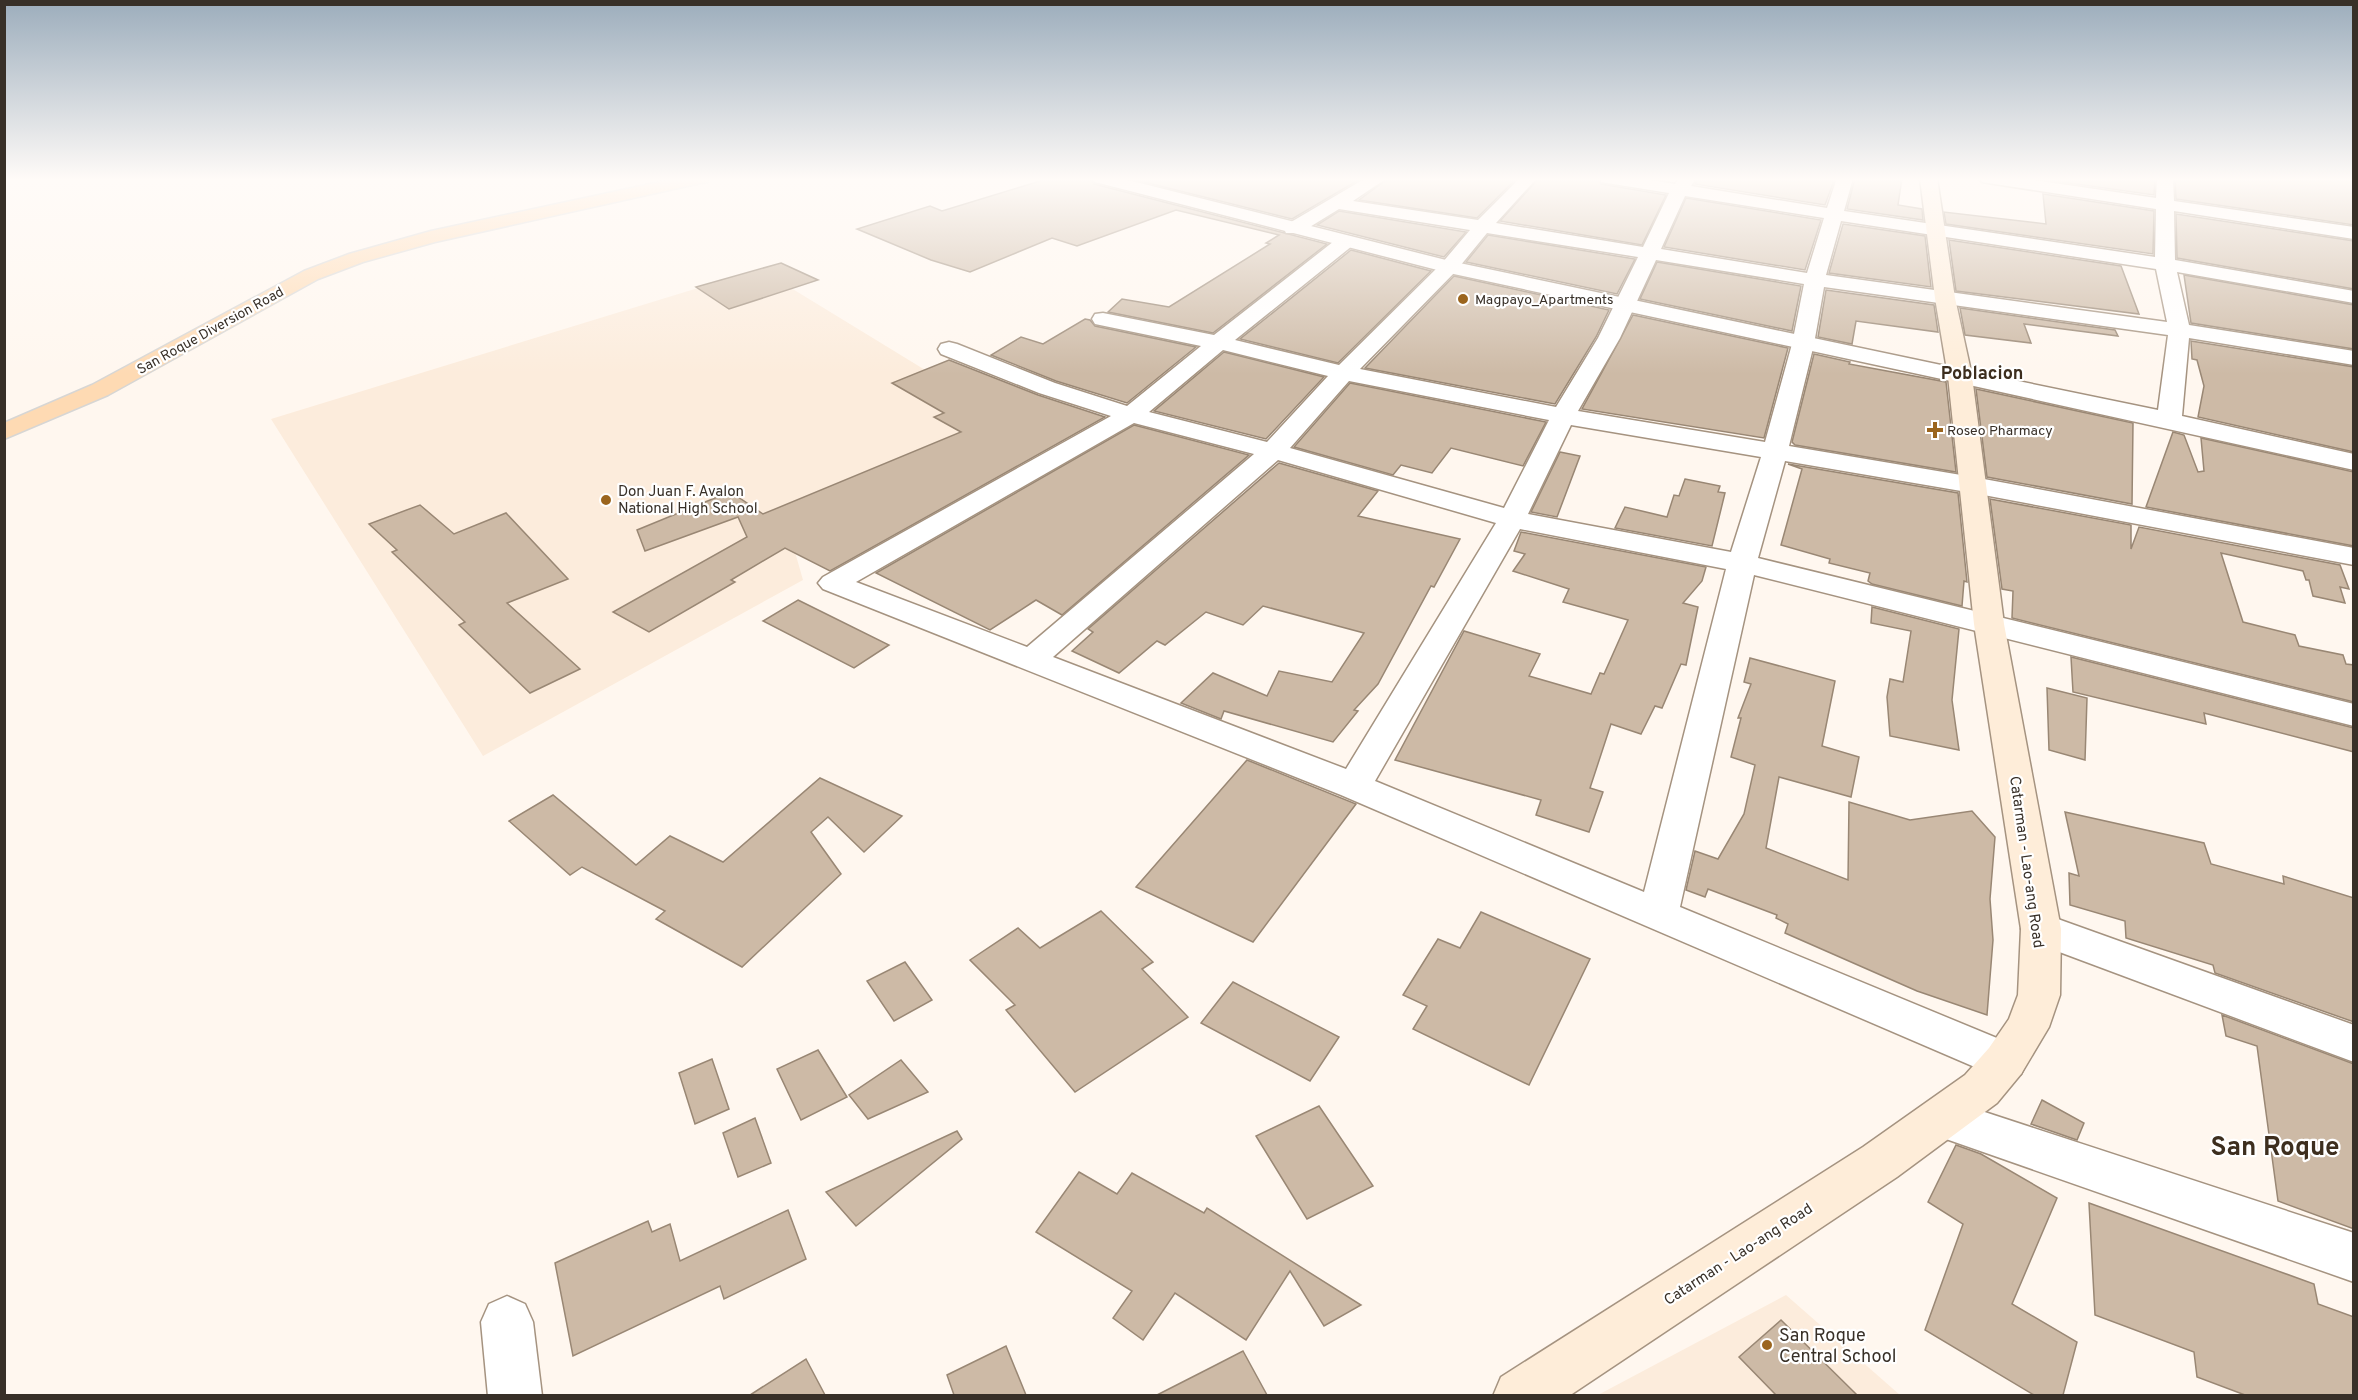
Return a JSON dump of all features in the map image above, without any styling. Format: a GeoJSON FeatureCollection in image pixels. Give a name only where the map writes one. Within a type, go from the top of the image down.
{"type":"FeatureCollection","features":[{"type":"Feature","properties":{"kind":"main road","name":"San Roque Diversion Road"},"geometry":{"type":"LineString","coordinates":[[4,432],[100,390],[291,286],[357,258],[409,243]]}},
{"type":"Feature","properties":{"kind":"main road","name":"Catarman - Lao-ang Road"},"geometry":{"type":"LineString","coordinates":[[1520,1395],[1880,1162],[1981,1089],[2005,1062],[2027,1027],[2039,995],[2041,929],[1989,624],[1960,376],[1937,243]]}},
{"type":"Feature","properties":{"kind":"street"},"geometry":{"type":"LineString","coordinates":[[1342,243],[1131,415],[832,583],[1354,786],[2005,1062]]}},
{"type":"Feature","properties":{"kind":"street"},"geometry":{"type":"LineString","coordinates":[[1350,243],[1449,267],[2169,420],[2354,462]]}},
{"type":"Feature","properties":{"kind":"street"},"geometry":{"type":"LineString","coordinates":[[1030,661],[1273,451],[1344,373],[1449,267],[1469,243]]}},
{"type":"Feature","properties":{"kind":"street"},"geometry":{"type":"LineString","coordinates":[[1582,243],[1815,280],[2179,330],[2354,358]]}},
{"type":"Feature","properties":{"kind":"street"},"geometry":{"type":"LineString","coordinates":[[1354,786],[1512,519],[1563,416],[1609,338],[1623,303],[1653,243]]}},
{"type":"Feature","properties":{"kind":"street"},"geometry":{"type":"LineString","coordinates":[[1658,915],[1742,563],[1775,452],[1803,344],[1815,280],[1827,243]]}},
{"type":"Feature","properties":{"kind":"street"},"geometry":{"type":"LineString","coordinates":[[2021,243],[2165,264],[2354,297]]}},
{"type":"Feature","properties":{"kind":"street"},"geometry":{"type":"LineString","coordinates":[[2164,243],[2165,264],[2179,330],[2169,420]]}},
{"type":"Feature","properties":{"kind":"street"},"geometry":{"type":"LineString","coordinates":[[1103,319],[1220,343],[1344,373],[1563,416],[1973,485],[2354,557]]}},
{"type":"Feature","properties":{"kind":"street"},"geometry":{"type":"LineString","coordinates":[[949,349],[1047,388],[1131,415],[1273,451],[1512,519],[1742,563],[2354,715]]}},
{"type":"Feature","properties":{"kind":"street"},"geometry":{"type":"LineString","coordinates":[[2041,929],[2354,1044]]}},
{"type":"Feature","properties":{"kind":"street"},"geometry":{"type":"LineString","coordinates":[[1942,1118],[2354,1258]]}},
{"type":"Feature","properties":{"kind":"street"},"geometry":{"type":"LineString","coordinates":[[507,1322],[515,1395]]}},
{"type":"Feature","properties":{"kind":"shaded area","name":"Don Juan F. Avalon National High School"},"geometry":{"type":"Polygon","coordinates":[[[760,269],[1025,431],[795,552],[803,580],[483,756],[271,419],[760,269]]]}},
{"type":"Feature","properties":{"kind":"shaded area","name":"San Roque Central School"},"geometry":{"type":"Polygon","coordinates":[[[1786,1295],[1900,1395],[1596,1396],[1786,1295]]]}},
{"type":"Feature","properties":{"kind":"building"},"geometry":{"type":"Polygon","coordinates":[[[891,243],[1039,243],[970,272],[931,260],[891,243]]]}},
{"type":"Feature","properties":{"kind":"building"},"geometry":{"type":"Polygon","coordinates":[[[1267,243],[1327,244],[1213,333],[1108,312],[1122,299],[1169,307],[1270,244],[1267,243]]]}},
{"type":"Feature","properties":{"kind":"building"},"geometry":{"type":"Polygon","coordinates":[[[1390,243],[1456,243],[1444,257],[1390,243]]]}},
{"type":"Feature","properties":{"kind":"building"},"geometry":{"type":"Polygon","coordinates":[[[1481,243],[1539,243],[1635,259],[1617,294],[1466,262],[1481,243]]]}},
{"type":"Feature","properties":{"kind":"building"},"geometry":{"type":"Polygon","coordinates":[[[1666,243],[1814,243],[1805,270],[1664,247],[1666,243]]]}},
{"type":"Feature","properties":{"kind":"building"},"geometry":{"type":"Polygon","coordinates":[[[1837,243],[1926,243],[1931,287],[1829,273],[1837,243]]]}},
{"type":"Feature","properties":{"kind":"building"},"geometry":{"type":"Polygon","coordinates":[[[1949,243],[1971,243],[2121,266],[2139,314],[1956,291],[1949,243]]]}},
{"type":"Feature","properties":{"kind":"building"},"geometry":{"type":"Polygon","coordinates":[[[2079,243],[2153,243],[2153,254],[2079,243]]]}},
{"type":"Feature","properties":{"kind":"building"},"geometry":{"type":"Polygon","coordinates":[[[2177,243],[2354,243],[2354,289],[2177,258],[2177,243]]]}},
{"type":"Feature","properties":{"kind":"building"},"geometry":{"type":"Polygon","coordinates":[[[1351,250],[1431,271],[1338,363],[1240,339],[1351,250]]]}},
{"type":"Feature","properties":{"kind":"building"},"geometry":{"type":"Polygon","coordinates":[[[1657,262],[1801,286],[1792,331],[1640,299],[1657,262]]]}},
{"type":"Feature","properties":{"kind":"building"},"geometry":{"type":"Polygon","coordinates":[[[781,263],[818,280],[729,309],[696,287],[781,263]]]}},
{"type":"Feature","properties":{"kind":"building"},"geometry":{"type":"Polygon","coordinates":[[[2184,275],[2354,305],[2354,349],[2191,323],[2184,275]]]}},
{"type":"Feature","properties":{"kind":"building"},"geometry":{"type":"Polygon","coordinates":[[[1454,276],[1609,310],[1596,337],[1555,404],[1365,368],[1454,276]]]}},
{"type":"Feature","properties":{"kind":"building"},"geometry":{"type":"Polygon","coordinates":[[[1826,290],[1934,305],[1938,332],[1856,321],[1852,344],[1818,337],[1826,290]]]}},
{"type":"Feature","properties":{"kind":"building"},"geometry":{"type":"Polygon","coordinates":[[[1960,308],[2115,330],[2118,336],[2024,324],[2031,343],[1965,335],[1960,308]]]}},
{"type":"Feature","properties":{"kind":"building"},"geometry":{"type":"Polygon","coordinates":[[[1633,315],[1788,348],[1764,438],[1582,409],[1633,315]]]}},
{"type":"Feature","properties":{"kind":"building"},"geometry":{"type":"Polygon","coordinates":[[[1085,319],[1090,320],[1095,326],[1196,347],[1127,403],[1056,381],[991,355],[1021,337],[1043,344],[1085,319]]]}},
{"type":"Feature","properties":{"kind":"building"},"geometry":{"type":"Polygon","coordinates":[[[2191,341],[2354,367],[2354,452],[2198,417],[2204,386],[2197,360],[2192,359],[2191,341]]]}},
{"type":"Feature","properties":{"kind":"building"},"geometry":{"type":"Polygon","coordinates":[[[1224,352],[1324,377],[1266,439],[1154,411],[1224,352]]]}},
{"type":"Feature","properties":{"kind":"building"},"geometry":{"type":"Polygon","coordinates":[[[1814,354],[1850,362],[1849,364],[1946,382],[1956,472],[1795,445],[1792,442],[1814,354]]]}},
{"type":"Feature","properties":{"kind":"building"},"geometry":{"type":"Polygon","coordinates":[[[949,360],[1038,395],[1105,417],[830,571],[785,548],[731,580],[735,582],[649,632],[613,612],[747,537],[738,517],[645,551],[637,530],[727,493],[725,488],[763,514],[961,432],[934,417],[944,413],[892,383],[949,360]]]}},
{"type":"Feature","properties":{"kind":"building"},"geometry":{"type":"Polygon","coordinates":[[[1350,383],[1546,422],[1523,466],[1451,448],[1432,473],[1401,465],[1393,475],[1294,447],[1350,383]]]}},
{"type":"Feature","properties":{"kind":"building"},"geometry":{"type":"Polygon","coordinates":[[[1976,389],[2133,423],[2132,504],[1987,477],[1976,389]]]}},
{"type":"Feature","properties":{"kind":"building"},"geometry":{"type":"Polygon","coordinates":[[[1134,425],[1249,455],[1062,615],[1036,600],[990,630],[876,573],[1134,425]]]}},
{"type":"Feature","properties":{"kind":"building"},"geometry":{"type":"Polygon","coordinates":[[[2173,432],[2184,435],[2198,472],[2204,471],[2201,438],[2354,472],[2354,546],[2146,507],[2173,432]]]}},
{"type":"Feature","properties":{"kind":"building"},"geometry":{"type":"Polygon","coordinates":[[[1560,452],[1580,456],[1557,517],[1531,512],[1560,452]]]}},
{"type":"Feature","properties":{"kind":"building"},"geometry":{"type":"Polygon","coordinates":[[[1279,463],[1378,491],[1358,516],[1460,539],[1434,587],[1431,586],[1378,684],[1354,710],[1358,711],[1333,742],[1224,711],[1221,719],[1181,703],[1213,673],[1267,696],[1279,671],[1332,682],[1364,633],[1263,606],[1243,625],[1206,612],[1165,645],[1157,641],[1119,673],[1072,651],[1093,632],[1088,629],[1279,463]]]}},
{"type":"Feature","properties":{"kind":"building"},"geometry":{"type":"Polygon","coordinates":[[[1788,464],[1958,493],[1967,582],[1964,581],[1962,606],[1872,584],[1868,581],[1870,573],[1829,563],[1830,559],[1781,545],[1802,469],[1788,464]]]}},
{"type":"Feature","properties":{"kind":"building"},"geometry":{"type":"Polygon","coordinates":[[[1685,479],[1720,486],[1718,492],[1725,493],[1712,546],[1615,528],[1625,507],[1667,517],[1674,495],[1679,496],[1685,479]]]}},
{"type":"Feature","properties":{"kind":"building"},"geometry":{"type":"Polygon","coordinates":[[[1990,499],[2131,525],[2131,549],[2139,527],[2340,565],[2349,589],[2340,587],[2345,603],[2313,596],[2309,580],[2306,580],[2303,571],[2221,553],[2243,622],[2295,635],[2299,646],[2343,655],[2346,664],[2354,665],[2354,702],[2012,618],[2013,591],[2002,589],[1990,499]]]}},
{"type":"Feature","properties":{"kind":"building"},"geometry":{"type":"Polygon","coordinates":[[[420,505],[454,534],[506,513],[568,579],[507,603],[580,669],[530,693],[459,625],[465,622],[392,552],[397,550],[369,524],[420,505]]]}},
{"type":"Feature","properties":{"kind":"building"},"geometry":{"type":"Polygon","coordinates":[[[1521,532],[1706,567],[1702,581],[1683,603],[1698,607],[1686,665],[1681,664],[1662,708],[1655,706],[1641,734],[1611,724],[1590,788],[1603,792],[1589,832],[1536,815],[1541,800],[1395,760],[1464,631],[1540,654],[1529,676],[1591,694],[1600,673],[1604,674],[1628,620],[1563,602],[1569,589],[1513,571],[1525,554],[1514,551],[1521,532]]]}},
{"type":"Feature","properties":{"kind":"building"},"geometry":{"type":"Polygon","coordinates":[[[798,600],[889,645],[854,668],[763,621],[798,600]]]}},
{"type":"Feature","properties":{"kind":"building"},"geometry":{"type":"Polygon","coordinates":[[[1872,607],[1959,629],[1952,700],[1959,750],[1890,736],[1887,697],[1890,679],[1903,682],[1911,631],[1871,623],[1872,607]]]}},
{"type":"Feature","properties":{"kind":"building"},"geometry":{"type":"Polygon","coordinates":[[[2071,657],[2354,728],[2354,752],[2204,713],[2206,724],[2073,692],[2071,657]]]}},
{"type":"Feature","properties":{"kind":"building"},"geometry":{"type":"Polygon","coordinates":[[[1750,658],[1835,681],[1822,746],[1859,757],[1851,797],[1779,777],[1766,848],[1848,880],[1849,802],[1910,820],[1972,811],[1995,837],[1990,899],[1993,940],[1987,1015],[1917,991],[1785,933],[1788,924],[1776,918],[1777,915],[1708,889],[1705,897],[1686,890],[1695,851],[1718,859],[1744,814],[1755,765],[1731,757],[1741,718],[1738,718],[1751,684],[1744,682],[1750,658]]]}},
{"type":"Feature","properties":{"kind":"building"},"geometry":{"type":"Polygon","coordinates":[[[2047,688],[2087,698],[2085,760],[2049,750],[2047,688]]]}},
{"type":"Feature","properties":{"kind":"building"},"geometry":{"type":"Polygon","coordinates":[[[1247,760],[1356,804],[1253,942],[1136,887],[1247,760]]]}},
{"type":"Feature","properties":{"kind":"building"},"geometry":{"type":"Polygon","coordinates":[[[820,778],[902,816],[864,852],[828,817],[811,832],[841,874],[742,967],[656,919],[665,911],[582,867],[570,875],[509,821],[553,795],[636,865],[670,836],[723,862],[820,778]]]}},
{"type":"Feature","properties":{"kind":"building"},"geometry":{"type":"Polygon","coordinates":[[[2065,812],[2204,843],[2211,864],[2284,884],[2283,876],[2354,898],[2354,1022],[2215,973],[2213,965],[2126,938],[2125,921],[2070,905],[2069,873],[2079,876],[2065,812]]]}},
{"type":"Feature","properties":{"kind":"building"},"geometry":{"type":"Polygon","coordinates":[[[1101,911],[1153,962],[1142,969],[1188,1017],[1075,1092],[1006,1010],[1015,1005],[970,960],[1018,928],[1040,948],[1101,911]]]}},
{"type":"Feature","properties":{"kind":"building"},"geometry":{"type":"Polygon","coordinates":[[[1481,912],[1590,959],[1529,1085],[1413,1029],[1427,1006],[1403,995],[1438,939],[1460,948],[1481,912]]]}},
{"type":"Feature","properties":{"kind":"building"},"geometry":{"type":"Polygon","coordinates":[[[905,962],[932,1000],[894,1021],[867,981],[905,962]]]}},
{"type":"Feature","properties":{"kind":"building"},"geometry":{"type":"Polygon","coordinates":[[[1233,982],[1339,1037],[1310,1081],[1201,1023],[1233,982]]]}},
{"type":"Feature","properties":{"kind":"building"},"geometry":{"type":"Polygon","coordinates":[[[2222,1015],[2354,1064],[2354,1229],[2278,1201],[2257,1046],[2226,1036],[2222,1015]]]}},
{"type":"Feature","properties":{"kind":"building"},"geometry":{"type":"Polygon","coordinates":[[[818,1050],[847,1097],[801,1120],[777,1069],[818,1050]]]}},
{"type":"Feature","properties":{"kind":"building"},"geometry":{"type":"Polygon","coordinates":[[[712,1059],[729,1109],[695,1124],[679,1073],[712,1059]]]}},
{"type":"Feature","properties":{"kind":"building"},"geometry":{"type":"Polygon","coordinates":[[[901,1060],[928,1092],[868,1119],[849,1095],[901,1060]]]}},
{"type":"Feature","properties":{"kind":"building"},"geometry":{"type":"Polygon","coordinates":[[[2042,1100],[2084,1123],[2077,1140],[2031,1124],[2042,1100]]]}},
{"type":"Feature","properties":{"kind":"building"},"geometry":{"type":"Polygon","coordinates":[[[1319,1106],[1373,1186],[1307,1219],[1256,1136],[1319,1106]]]}},
{"type":"Feature","properties":{"kind":"building"},"geometry":{"type":"Polygon","coordinates":[[[755,1118],[771,1163],[738,1177],[723,1133],[755,1118]]]}},
{"type":"Feature","properties":{"kind":"building"},"geometry":{"type":"Polygon","coordinates":[[[957,1131],[962,1139],[856,1226],[826,1192],[957,1131]]]}},
{"type":"Feature","properties":{"kind":"building"},"geometry":{"type":"Polygon","coordinates":[[[1956,1145],[1981,1154],[2057,1198],[2012,1304],[2077,1342],[2063,1395],[2034,1395],[1925,1330],[1963,1224],[1928,1202],[1956,1145]]]}},
{"type":"Feature","properties":{"kind":"building"},"geometry":{"type":"Polygon","coordinates":[[[1079,1172],[1117,1194],[1132,1173],[1204,1213],[1207,1208],[1361,1305],[1324,1326],[1290,1271],[1246,1340],[1175,1293],[1143,1340],[1113,1318],[1132,1291],[1036,1232],[1079,1172]]]}},
{"type":"Feature","properties":{"kind":"building"},"geometry":{"type":"Polygon","coordinates":[[[2089,1203],[2314,1284],[2318,1304],[2354,1317],[2354,1395],[2245,1395],[2197,1377],[2194,1352],[2095,1315],[2089,1203]]]}},
{"type":"Feature","properties":{"kind":"building"},"geometry":{"type":"Polygon","coordinates":[[[788,1210],[806,1259],[724,1299],[720,1286],[573,1356],[555,1263],[648,1221],[652,1232],[670,1224],[680,1261],[788,1210]]]}},
{"type":"Feature","properties":{"kind":"building"},"geometry":{"type":"Polygon","coordinates":[[[1781,1320],[1857,1395],[1776,1395],[1739,1357],[1781,1320]]]}},
{"type":"Feature","properties":{"kind":"building"},"geometry":{"type":"Polygon","coordinates":[[[1006,1346],[1026,1395],[954,1395],[947,1375],[1006,1346]]]}},
{"type":"Feature","properties":{"kind":"building"},"geometry":{"type":"Polygon","coordinates":[[[1243,1351],[1267,1395],[1157,1395],[1212,1367],[1243,1351]]]}},
{"type":"Feature","properties":{"kind":"building"},"geometry":{"type":"Polygon","coordinates":[[[806,1359],[825,1395],[750,1395],[806,1359]]]}},
{"type":"Feature","properties":{"kind":"place","name":"Magpayo_Apartments"},"geometry":{"type":"Point","coordinates":[1463,299]}},
{"type":"Feature","properties":{"kind":"place","name":"Roseo Pharmacy"},"geometry":{"type":"Point","coordinates":[1935,430]}},
{"type":"Feature","properties":{"kind":"place","name":"Don Juan F. Avalon National High School"},"geometry":{"type":"Point","coordinates":[606,500]}},
{"type":"Feature","properties":{"kind":"place","name":"San Roque Central School"},"geometry":{"type":"Point","coordinates":[1767,1345]}},
{"type":"Feature","properties":{"kind":"district","name":"Poblacion"},"geometry":{"type":"Point","coordinates":[1982,373]}},
{"type":"Feature","properties":{"kind":"district","name":"San Roque"},"geometry":{"type":"Point","coordinates":[2275,1146]}}]}
